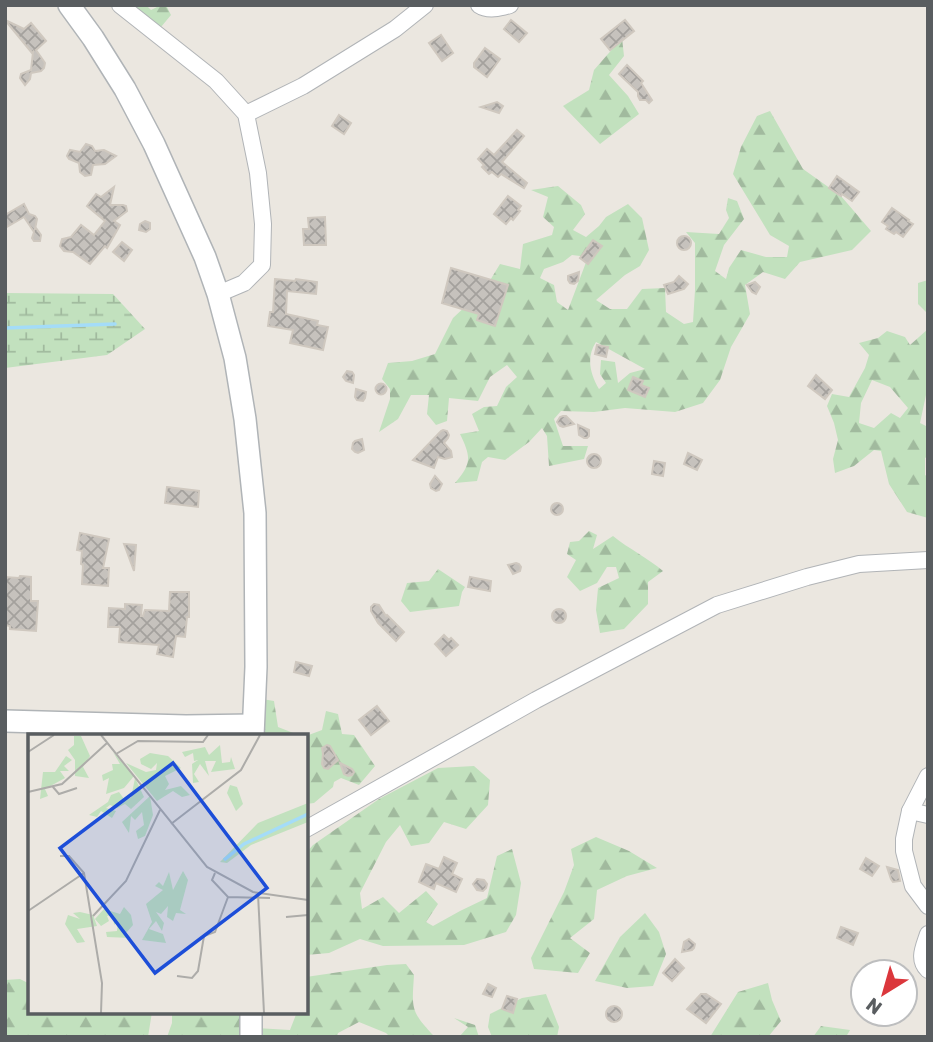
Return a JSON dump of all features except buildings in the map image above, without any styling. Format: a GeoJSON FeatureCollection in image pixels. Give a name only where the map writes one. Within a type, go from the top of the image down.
{"type":"FeatureCollection","features":[{"type":"Feature","properties":{"kind":"street"},"geometry":{"type":"LineString","coordinates":[[120,5],[216,81],[246,114],[258,173],[263,224],[262,265],[244,283],[218,294]]}},
{"type":"Feature","properties":{"kind":"street"},"geometry":{"type":"LineString","coordinates":[[246,114],[303,86],[395,29],[425,5]]}},
{"type":"Feature","properties":{"kind":"street"},"geometry":{"type":"LineString","coordinates":[[479,5],[493,9],[510,5]]}},
{"type":"Feature","properties":{"kind":"street"},"geometry":{"type":"LineString","coordinates":[[5,721],[186,726],[253,731],[256,667],[255,513],[245,419],[235,358],[205,257],[154,144],[125,89],[72,6]]}},
{"type":"Feature","properties":{"kind":"street"},"geometry":{"type":"LineString","coordinates":[[308,828],[536,700],[717,605],[859,564],[928,560]]}},
{"type":"Feature","properties":{"kind":"street"},"geometry":{"type":"LineString","coordinates":[[928,776],[910,811],[904,839],[904,851],[913,886],[928,906]]}},
{"type":"Feature","properties":{"kind":"street"},"geometry":{"type":"LineString","coordinates":[[910,811],[928,815]]}},
{"type":"Feature","properties":{"kind":"street"},"geometry":{"type":"LineString","coordinates":[[928,934],[921,958],[928,970]]}},
{"type":"Feature","properties":{"kind":"street"},"geometry":{"type":"LineString","coordinates":[[251,1014],[251,1037]]}},
{"type":"Feature","properties":{"kind":"green space"},"geometry":{"type":"Polygon","coordinates":[[[128,5],[146,5],[151,10],[166,5],[171,15],[161,27],[128,5]]]}},
{"type":"Feature","properties":{"kind":"green space"},"geometry":{"type":"Polygon","coordinates":[[[622,38],[624,56],[609,75],[628,96],[639,114],[600,144],[563,106],[589,90],[594,70],[622,38]]]}},
{"type":"Feature","properties":{"kind":"green space"},"geometry":{"type":"Polygon","coordinates":[[[770,111],[803,169],[841,196],[871,231],[852,250],[800,262],[785,279],[763,272],[745,285],[750,314],[731,347],[720,380],[703,403],[675,412],[625,408],[594,412],[561,411],[554,419],[563,446],[588,446],[584,459],[549,466],[547,436],[542,428],[505,460],[488,457],[482,462],[477,481],[455,483],[468,460],[460,434],[479,431],[472,414],[484,407],[497,406],[506,387],[517,377],[507,365],[490,377],[478,401],[449,398],[447,421],[436,425],[427,414],[429,395],[411,395],[398,419],[379,432],[390,399],[390,389],[382,379],[388,363],[412,361],[435,354],[453,318],[486,287],[500,264],[520,269],[523,244],[552,235],[554,227],[543,217],[548,197],[531,190],[558,186],[581,205],[585,214],[573,230],[586,237],[606,217],[628,204],[642,218],[649,250],[640,266],[596,300],[610,309],[627,309],[642,289],[665,288],[666,312],[684,324],[693,322],[695,243],[686,232],[719,234],[729,218],[726,210],[728,198],[737,201],[744,219],[724,245],[715,271],[726,279],[729,268],[741,250],[766,257],[787,257],[789,246],[770,235],[733,174],[741,147],[757,116],[770,111]],[[572,255],[563,262],[544,269],[540,278],[554,285],[557,302],[568,310],[588,257],[572,255]],[[596,342],[590,365],[599,389],[606,383],[600,374],[601,360],[615,362],[618,383],[630,373],[645,369],[596,342]]]}},
{"type":"Feature","properties":{"kind":"green space"},"geometry":{"type":"Polygon","coordinates":[[[928,280],[928,314],[918,304],[918,283],[928,280]]]}},
{"type":"Feature","properties":{"kind":"green space"},"geometry":{"type":"Polygon","coordinates":[[[5,293],[113,294],[145,329],[107,355],[5,368],[5,293]]]}},
{"type":"Feature","properties":{"kind":"green space"},"geometry":{"type":"Polygon","coordinates":[[[928,329],[928,394],[920,423],[928,427],[925,475],[928,477],[928,518],[907,512],[889,484],[881,451],[874,450],[854,466],[835,473],[833,459],[838,440],[827,406],[832,394],[849,397],[865,368],[869,355],[859,343],[878,338],[887,331],[905,337],[910,345],[928,329]],[[872,380],[861,403],[859,423],[874,428],[891,413],[900,418],[908,408],[890,387],[872,380]]]}},
{"type":"Feature","properties":{"kind":"green space"},"geometry":{"type":"Polygon","coordinates":[[[589,531],[597,535],[593,549],[613,536],[663,571],[648,582],[648,604],[624,629],[600,633],[596,610],[598,588],[619,578],[616,567],[607,567],[597,583],[580,591],[567,577],[576,560],[567,554],[570,542],[579,541],[589,531]]]}},
{"type":"Feature","properties":{"kind":"green space"},"geometry":{"type":"Polygon","coordinates":[[[438,569],[465,587],[459,606],[410,612],[401,601],[407,583],[429,581],[438,569]]]}},
{"type":"Feature","properties":{"kind":"green space"},"geometry":{"type":"Polygon","coordinates":[[[256,698],[274,701],[278,727],[296,734],[257,734],[256,698]]]}},
{"type":"Feature","properties":{"kind":"green space"},"geometry":{"type":"Polygon","coordinates":[[[326,711],[338,714],[342,734],[354,735],[375,766],[359,785],[341,778],[314,803],[308,804],[308,735],[322,730],[326,711]]]}},
{"type":"Feature","properties":{"kind":"green space"},"geometry":{"type":"Polygon","coordinates":[[[474,766],[490,780],[488,805],[466,829],[444,822],[429,843],[411,846],[400,825],[386,842],[360,893],[362,909],[383,897],[399,913],[426,891],[438,904],[426,922],[433,926],[487,898],[497,856],[512,849],[521,883],[516,915],[506,932],[464,945],[383,946],[360,939],[329,953],[308,955],[308,851],[379,799],[438,768],[474,766]]]}},
{"type":"Feature","properties":{"kind":"green space"},"geometry":{"type":"Polygon","coordinates":[[[596,837],[629,851],[657,868],[627,876],[597,890],[594,919],[570,938],[590,953],[578,973],[534,969],[531,958],[564,892],[574,865],[571,849],[596,837]]]}},
{"type":"Feature","properties":{"kind":"green space"},"geometry":{"type":"Polygon","coordinates":[[[645,913],[659,932],[666,954],[653,986],[627,988],[595,981],[620,937],[645,913]]]}},
{"type":"Feature","properties":{"kind":"green space"},"geometry":{"type":"Polygon","coordinates":[[[406,964],[414,975],[414,1008],[420,1021],[434,1036],[455,1037],[390,1037],[359,1022],[338,1033],[337,1037],[257,1037],[256,1028],[290,1030],[296,1014],[308,1014],[308,977],[406,964]]]}},
{"type":"Feature","properties":{"kind":"green space"},"geometry":{"type":"Polygon","coordinates":[[[20,979],[28,983],[28,1014],[152,1014],[148,1037],[5,1037],[5,980],[20,979]]]}},
{"type":"Feature","properties":{"kind":"green space"},"geometry":{"type":"Polygon","coordinates":[[[768,983],[781,1021],[768,1037],[710,1037],[738,992],[768,983]]]}},
{"type":"Feature","properties":{"kind":"green space"},"geometry":{"type":"Polygon","coordinates":[[[546,994],[559,1027],[557,1037],[492,1037],[488,1027],[490,1014],[522,998],[546,994]]]}},
{"type":"Feature","properties":{"kind":"green space"},"geometry":{"type":"Polygon","coordinates":[[[172,1014],[239,1014],[240,1037],[167,1037],[172,1014]]]}},
{"type":"Feature","properties":{"kind":"green space"},"geometry":{"type":"Polygon","coordinates":[[[454,1018],[475,1025],[479,1037],[459,1037],[468,1027],[454,1018]]]}},
{"type":"Feature","properties":{"kind":"green space"},"geometry":{"type":"Polygon","coordinates":[[[821,1026],[850,1030],[846,1037],[813,1037],[821,1026]]]}},
{"type":"Feature","properties":{"kind":"waterway"},"geometry":{"type":"LineString","coordinates":[[5,328],[115,324]]}}]}
